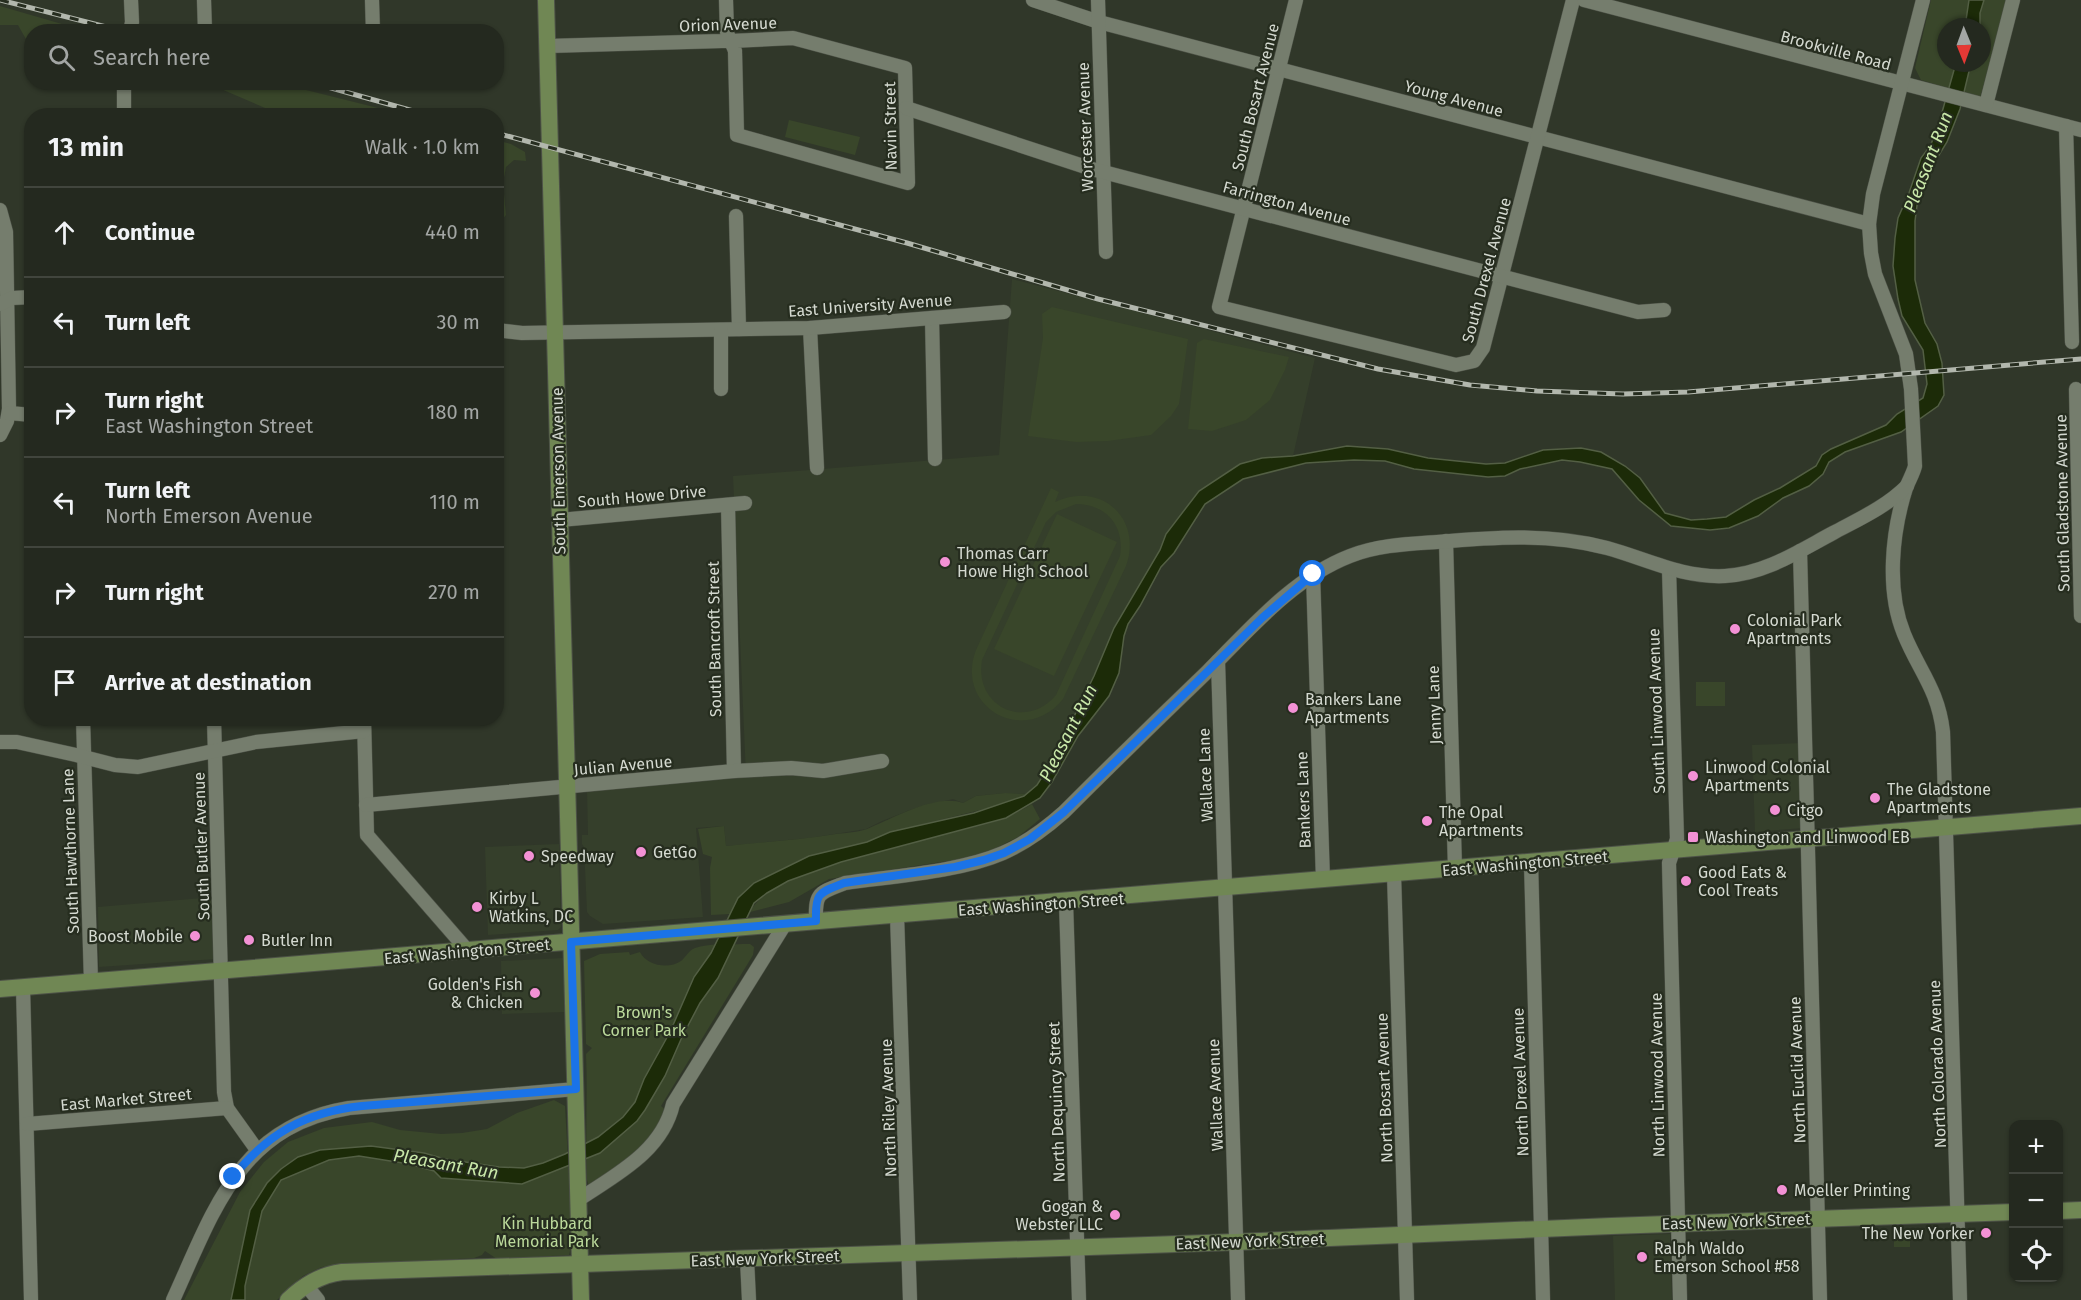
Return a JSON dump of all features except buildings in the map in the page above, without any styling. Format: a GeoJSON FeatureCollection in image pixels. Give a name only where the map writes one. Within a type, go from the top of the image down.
{"type":"FeatureCollection","features":[{"type":"Feature","properties":{"kind":"main road","name":"South Emerson Avenue"},"geometry":{"type":"LineString","coordinates":[[546,0],[581,1300]]}},
{"type":"Feature","properties":{"kind":"main road","name":"East Washington Street"},"geometry":{"type":"LineString","coordinates":[[0,989],[1225,889],[2081,816]]}},
{"type":"Feature","properties":{"kind":"main road"},"geometry":{"type":"LineString","coordinates":[[2063,1211],[2081,1210]]}},
{"type":"Feature","properties":{"kind":"main road","name":"East New York Street"},"geometry":{"type":"LineString","coordinates":[[288,1300],[323,1275],[342,1272],[1077,1248],[1540,1228],[2009,1212]]}},
{"type":"Feature","properties":{"kind":"street"},"geometry":{"type":"LineString","coordinates":[[131,0],[132,24]]}},
{"type":"Feature","properties":{"kind":"street"},"geometry":{"type":"LineString","coordinates":[[204,0],[205,24]]}},
{"type":"Feature","properties":{"kind":"street"},"geometry":{"type":"LineString","coordinates":[[372,0],[373,24]]}},
{"type":"Feature","properties":{"kind":"street"},"geometry":{"type":"LineString","coordinates":[[726,0],[727,32],[730,41]]}},
{"type":"Feature","properties":{"kind":"street","name":"Young Avenue"},"geometry":{"type":"LineString","coordinates":[[1033,0],[1098,22],[1869,224]]}},
{"type":"Feature","properties":{"kind":"street","name":"Worcester Avenue"},"geometry":{"type":"LineString","coordinates":[[1098,0],[1106,252]]}},
{"type":"Feature","properties":{"kind":"street","name":"South Bosart Avenue"},"geometry":{"type":"LineString","coordinates":[[1219,307],[1296,0]]}},
{"type":"Feature","properties":{"kind":"street","name":"South Drexel Avenue"},"geometry":{"type":"LineString","coordinates":[[1219,307],[1456,364],[1474,361],[1480,354],[1502,277],[1573,0]]}},
{"type":"Feature","properties":{"kind":"street","name":"Brookville Road"},"geometry":{"type":"LineString","coordinates":[[1584,0],[2081,130]]}},
{"type":"Feature","properties":{"kind":"street","name":"North Colorado Avenue"},"geometry":{"type":"LineString","coordinates":[[1923,0],[1872,194],[1869,224],[1875,274],[1904,347],[1911,389],[1914,430],[1915,466],[1907,486],[1895,550],[1894,600],[1903,632],[1933,691],[1941,715],[1947,827],[1960,1300]]}},
{"type":"Feature","properties":{"kind":"street"},"geometry":{"type":"LineString","coordinates":[[1986,105],[2013,0]]}},
{"type":"Feature","properties":{"kind":"street","name":"Orion Avenue"},"geometry":{"type":"LineString","coordinates":[[548,46],[793,38],[905,68]]}},
{"type":"Feature","properties":{"kind":"street","name":"Navin Street"},"geometry":{"type":"LineString","coordinates":[[730,41],[735,51],[737,135],[908,183],[905,68]]}},
{"type":"Feature","properties":{"kind":"street"},"geometry":{"type":"LineString","coordinates":[[124,90],[124,108]]}},
{"type":"Feature","properties":{"kind":"street","name":"Farrington Avenue"},"geometry":{"type":"LineString","coordinates":[[906,108],[1102,172],[1638,312],[1664,310]]}},
{"type":"Feature","properties":{"kind":"street"},"geometry":{"type":"LineString","coordinates":[[2066,126],[2072,342]]}},
{"type":"Feature","properties":{"kind":"street"},"geometry":{"type":"LineString","coordinates":[[0,210],[5,227],[4,302],[9,413],[0,435]]}},
{"type":"Feature","properties":{"kind":"street"},"geometry":{"type":"LineString","coordinates":[[736,216],[739,329]]}},
{"type":"Feature","properties":{"kind":"street"},"geometry":{"type":"LineString","coordinates":[[4,302],[16,297],[24,297]]}},
{"type":"Feature","properties":{"kind":"street","name":"East University Avenue"},"geometry":{"type":"LineString","coordinates":[[555,333],[810,328],[1004,312]]}},
{"type":"Feature","properties":{"kind":"street"},"geometry":{"type":"LineString","coordinates":[[932,318],[935,459]]}},
{"type":"Feature","properties":{"kind":"street"},"geometry":{"type":"LineString","coordinates":[[810,328],[817,468]]}},
{"type":"Feature","properties":{"kind":"street"},"geometry":{"type":"LineString","coordinates":[[720,330],[722,389]]}},
{"type":"Feature","properties":{"kind":"street"},"geometry":{"type":"LineString","coordinates":[[504,331],[555,333]]}},
{"type":"Feature","properties":{"kind":"street","name":"South Gladstone Avenue"},"geometry":{"type":"LineString","coordinates":[[2076,389],[2081,616]]}},
{"type":"Feature","properties":{"kind":"street"},"geometry":{"type":"LineString","coordinates":[[9,413],[24,414]]}},
{"type":"Feature","properties":{"kind":"street"},"geometry":{"type":"LineString","coordinates":[[816,921],[818,897],[821,892],[830,888],[844,883],[967,864],[999,855],[1030,839],[1064,812],[1265,615],[1313,574],[1350,556],[1394,545],[1513,536],[1558,538],[1607,548],[1669,569],[1698,575],[1727,576],[1762,569],[1800,551],[1881,507],[1907,486]]}},
{"type":"Feature","properties":{"kind":"street","name":"South Howe Drive"},"geometry":{"type":"LineString","coordinates":[[560,520],[745,503]]}},
{"type":"Feature","properties":{"kind":"street","name":"South Bancroft Street"},"geometry":{"type":"LineString","coordinates":[[728,505],[734,771]]}},
{"type":"Feature","properties":{"kind":"street","name":"Jenny Lane"},"geometry":{"type":"LineString","coordinates":[[1446,541],[1455,869]]}},
{"type":"Feature","properties":{"kind":"street","name":"North Euclid Avenue"},"geometry":{"type":"LineString","coordinates":[[1800,551],[1820,1300]]}},
{"type":"Feature","properties":{"kind":"street","name":"South Linwood Avenue"},"geometry":{"type":"LineString","coordinates":[[1669,569],[1677,838],[1673,850]]}},
{"type":"Feature","properties":{"kind":"street","name":"Bankers Lane"},"geometry":{"type":"LineString","coordinates":[[1313,574],[1323,880]]}},
{"type":"Feature","properties":{"kind":"street","name":"Wallace Lane"},"geometry":{"type":"LineString","coordinates":[[1218,661],[1225,889]]}},
{"type":"Feature","properties":{"kind":"street","name":"South Hawthorne Lane"},"geometry":{"type":"LineString","coordinates":[[82,726],[91,982]]}},
{"type":"Feature","properties":{"kind":"street","name":"South Butler Avenue"},"geometry":{"type":"LineString","coordinates":[[214,726],[224,1092],[227,1108]]}},
{"type":"Feature","properties":{"kind":"street"},"geometry":{"type":"LineString","coordinates":[[0,742],[17,742],[126,767],[138,767],[268,740],[358,726]]}},
{"type":"Feature","properties":{"kind":"street"},"geometry":{"type":"LineString","coordinates":[[364,726],[367,835],[468,951]]}},
{"type":"Feature","properties":{"kind":"street","name":"Julian Avenue"},"geometry":{"type":"LineString","coordinates":[[366,805],[734,771],[791,768],[823,771],[882,761]]}},
{"type":"Feature","properties":{"kind":"street","name":"North Linwood Avenue"},"geometry":{"type":"LineString","coordinates":[[1673,850],[1669,863],[1680,1300]]}},
{"type":"Feature","properties":{"kind":"street","name":"North Drexel Avenue"},"geometry":{"type":"LineString","coordinates":[[1531,862],[1543,1300]]}},
{"type":"Feature","properties":{"kind":"street","name":"North Bosart Avenue"},"geometry":{"type":"LineString","coordinates":[[1394,874],[1407,1300]]}},
{"type":"Feature","properties":{"kind":"street","name":"Wallace Avenue"},"geometry":{"type":"LineString","coordinates":[[1225,889],[1238,1300]]}},
{"type":"Feature","properties":{"kind":"street","name":"North Dequincy Street"},"geometry":{"type":"LineString","coordinates":[[1066,902],[1079,1300]]}},
{"type":"Feature","properties":{"kind":"street","name":"North Riley Avenue"},"geometry":{"type":"LineString","coordinates":[[897,915],[910,1300]]}},
{"type":"Feature","properties":{"kind":"street"},"geometry":{"type":"LineString","coordinates":[[578,1200],[624,1170],[656,1140],[670,1119],[673,1104],[785,924]]}},
{"type":"Feature","properties":{"kind":"street"},"geometry":{"type":"LineString","coordinates":[[23,987],[31,1300]]}},
{"type":"Feature","properties":{"kind":"street"},"geometry":{"type":"LineString","coordinates":[[173,1300],[233,1177],[257,1150],[279,1133],[299,1122],[339,1109],[576,1089]]}},
{"type":"Feature","properties":{"kind":"street"},"geometry":{"type":"LineString","coordinates":[[227,1108],[257,1150]]}},
{"type":"Feature","properties":{"kind":"street","name":"East Market Street"},"geometry":{"type":"LineString","coordinates":[[27,1124],[227,1108]]}},
{"type":"Feature","properties":{"kind":"street"},"geometry":{"type":"LineString","coordinates":[[747,1259],[749,1300]]}},
{"type":"Feature","properties":{"kind":"street"},"geometry":{"type":"LineString","coordinates":[[306,1285],[318,1300]]}},
{"type":"Feature","properties":{"kind":"shaded area","name":"Thomas Carr Howe High School"},"geometry":{"type":"Polygon","coordinates":[[[1012,279],[1315,358],[1293,456],[1262,458],[1240,464],[1199,491],[1166,534],[1160,550],[1114,628],[1094,676],[1050,765],[1037,785],[1026,794],[1005,793],[976,796],[963,803],[953,799],[913,809],[866,829],[810,838],[726,846],[724,826],[696,828],[703,917],[603,924],[590,916],[587,912],[582,844],[582,835],[588,835],[587,790],[746,776],[733,476],[999,455],[1012,279]]]}},
{"type":"Feature","properties":{"kind":"shaded area"},"geometry":{"type":"Polygon","coordinates":[[[1802,743],[1804,828],[1755,832],[1752,745],[1802,743]]]}},
{"type":"Feature","properties":{"kind":"shaded area"},"geometry":{"type":"Polygon","coordinates":[[[559,844],[561,927],[558,930],[488,935],[485,847],[559,844]]]}},
{"type":"Feature","properties":{"kind":"shaded area"},"geometry":{"type":"Polygon","coordinates":[[[214,897],[216,959],[99,967],[98,907],[214,897]]]}},
{"type":"Feature","properties":{"kind":"shaded area"},"geometry":{"type":"Polygon","coordinates":[[[564,958],[566,1012],[502,1014],[501,961],[564,958]]]}},
{"type":"Feature","properties":{"kind":"shaded area","name":"Ralph Waldo Emerson School #58"},"geometry":{"type":"Polygon","coordinates":[[[1670,1234],[1672,1300],[1615,1300],[1613,1236],[1670,1234]]]}},
{"type":"Feature","properties":{"kind":"green space"},"geometry":{"type":"Polygon","coordinates":[[[1931,0],[2008,0],[1991,60],[1991,18],[1937,18],[1937,72],[1987,72],[1980,98],[1921,80],[1915,68],[1931,0]]]}},
{"type":"Feature","properties":{"kind":"green space"},"geometry":{"type":"Polygon","coordinates":[[[0,6],[62,24],[24,24],[24,36],[18,25],[0,25],[0,6]]]}},
{"type":"Feature","properties":{"kind":"green space"},"geometry":{"type":"Polygon","coordinates":[[[223,90],[306,90],[378,108],[265,108],[223,90]]]}},
{"type":"Feature","properties":{"kind":"green space"},"geometry":{"type":"Polygon","coordinates":[[[789,120],[860,137],[855,155],[785,137],[789,120]]]}},
{"type":"Feature","properties":{"kind":"green space"},"geometry":{"type":"Polygon","coordinates":[[[504,142],[525,152],[526,161],[514,160],[506,167],[504,178],[504,142]]]}},
{"type":"Feature","properties":{"kind":"green space"},"geometry":{"type":"Polygon","coordinates":[[[504,194],[506,215],[504,217],[504,194]]]}},
{"type":"Feature","properties":{"kind":"green space"},"geometry":{"type":"Polygon","coordinates":[[[1052,307],[1188,339],[1179,404],[1171,416],[1151,435],[1108,441],[1076,442],[1028,436],[1043,338],[1042,314],[1052,307]]]}},
{"type":"Feature","properties":{"kind":"green space"},"geometry":{"type":"Polygon","coordinates":[[[1204,339],[1289,357],[1270,400],[1246,420],[1212,431],[1188,429],[1197,343],[1204,339]]]}},
{"type":"Feature","properties":{"kind":"green space"},"geometry":{"type":"Polygon","coordinates":[[[1051,488],[1059,492],[1055,502],[1072,497],[1088,496],[1102,500],[1114,508],[1123,519],[1129,533],[1130,549],[1126,566],[1063,699],[1047,713],[1030,720],[1013,720],[997,714],[984,703],[975,688],[972,670],[976,650],[1051,488]],[[1076,504],[1056,512],[1046,522],[982,660],[982,676],[986,690],[994,701],[1005,709],[1017,712],[1031,711],[1044,706],[1056,695],[1120,556],[1121,545],[1116,526],[1104,513],[1087,505],[1076,504]]]}},
{"type":"Feature","properties":{"kind":"green space"},"geometry":{"type":"Polygon","coordinates":[[[1057,514],[1117,542],[1054,676],[994,649],[1057,514]]]}},
{"type":"Feature","properties":{"kind":"green space"},"geometry":{"type":"Polygon","coordinates":[[[1696,682],[1725,682],[1725,706],[1696,706],[1696,682]]]}},
{"type":"Feature","properties":{"kind":"green space"},"geometry":{"type":"Polygon","coordinates":[[[1005,793],[1026,794],[1005,804],[890,832],[867,842],[809,856],[738,898],[730,914],[711,915],[710,868],[712,857],[703,854],[698,829],[724,826],[726,846],[808,838],[863,830],[914,808],[940,801],[963,803],[976,796],[1005,793]]]}},
{"type":"Feature","properties":{"kind":"green space"},"geometry":{"type":"Polygon","coordinates":[[[1032,804],[1040,819],[1018,837],[992,850],[961,859],[829,879],[789,902],[750,912],[765,895],[791,880],[865,855],[1003,819],[1032,804]]]}},
{"type":"Feature","properties":{"kind":"green space","name":"Brown's Corner Park"},"geometry":{"type":"Polygon","coordinates":[[[750,944],[754,947],[753,955],[661,1106],[669,1113],[649,1143],[589,1186],[586,1164],[586,1054],[592,1048],[586,1044],[584,961],[600,954],[629,952],[630,955],[640,952],[652,963],[664,966],[676,964],[691,950],[700,946],[750,944]]]}},
{"type":"Feature","properties":{"kind":"green space","name":"Kin Hubbard Memorial Park"},"geometry":{"type":"Polygon","coordinates":[[[554,1100],[565,1106],[571,1213],[569,1255],[497,1259],[485,1251],[474,1258],[322,1267],[303,1276],[277,1300],[184,1300],[240,1192],[264,1162],[288,1142],[324,1128],[372,1122],[400,1130],[441,1134],[462,1133],[487,1129],[517,1113],[554,1100]]]}},
{"type":"Feature","properties":{"kind":"green space"},"geometry":{"type":"Polygon","coordinates":[[[1910,1229],[1910,1247],[1894,1247],[1894,1230],[1910,1229]]]}},
{"type":"Feature","properties":{"kind":"water"},"geometry":{"type":"Polygon","coordinates":[[[1969,0],[1984,0],[1980,18],[1966,18],[1969,0]]]}},
{"type":"Feature","properties":{"kind":"water","name":"Pleasant Run"},"geometry":{"type":"Polygon","coordinates":[[[1953,72],[1969,72],[1960,109],[1947,142],[1931,168],[1918,198],[1915,221],[1915,280],[1925,323],[1937,344],[1942,363],[1944,395],[1938,406],[1901,432],[1845,452],[1829,462],[1823,474],[1809,486],[1783,498],[1758,516],[1729,528],[1710,530],[1671,526],[1639,500],[1612,469],[1562,460],[1520,469],[1505,476],[1488,477],[1414,469],[1385,461],[1354,460],[1306,463],[1243,479],[1205,504],[1174,553],[1161,567],[1128,624],[1119,673],[1109,696],[1078,736],[1052,782],[1040,798],[1006,818],[841,862],[788,881],[754,903],[718,978],[700,1003],[665,1076],[645,1110],[637,1121],[600,1153],[522,1184],[441,1178],[434,1171],[409,1164],[359,1156],[329,1160],[281,1180],[262,1211],[245,1286],[245,1300],[231,1300],[250,1210],[267,1183],[298,1157],[320,1150],[371,1146],[499,1167],[524,1168],[565,1154],[598,1137],[623,1117],[635,1102],[694,977],[711,953],[738,898],[754,883],[809,856],[867,842],[890,832],[974,813],[1024,796],[1037,785],[1050,765],[1094,676],[1114,628],[1160,550],[1166,534],[1199,491],[1240,464],[1262,458],[1293,456],[1347,446],[1388,449],[1428,458],[1486,464],[1505,463],[1543,450],[1581,448],[1601,452],[1625,466],[1640,478],[1665,513],[1691,520],[1726,517],[1816,466],[1822,455],[1831,449],[1886,425],[1897,414],[1923,398],[1927,384],[1923,350],[1902,316],[1893,266],[1898,218],[1921,158],[1930,146],[1937,130],[1953,72]]]}},
{"type":"Feature","properties":{"kind":"railway"},"geometry":{"type":"LineString","coordinates":[[0,0],[94,24]]}},
{"type":"Feature","properties":{"kind":"railway"},"geometry":{"type":"LineString","coordinates":[[338,90],[403,108]]}},
{"type":"Feature","properties":{"kind":"railway"},"geometry":{"type":"LineString","coordinates":[[504,135],[907,243],[1098,299],[1378,369],[1470,385],[1537,391],[1623,394],[1688,392],[2081,359]]}},
{"type":"Feature","properties":{"kind":"place","name":"Thomas Carr Howe High School"},"geometry":{"type":"Point","coordinates":[945,562]}},
{"type":"Feature","properties":{"kind":"place","name":"Colonial Park Apartments"},"geometry":{"type":"Point","coordinates":[1735,629]}},
{"type":"Feature","properties":{"kind":"place","name":"Bankers Lane Apartments"},"geometry":{"type":"Point","coordinates":[1293,708]}},
{"type":"Feature","properties":{"kind":"place","name":"Linwood Colonial Apartments"},"geometry":{"type":"Point","coordinates":[1693,776]}},
{"type":"Feature","properties":{"kind":"place","name":"The Gladstone Apartments"},"geometry":{"type":"Point","coordinates":[1875,798]}},
{"type":"Feature","properties":{"kind":"place","name":"Citgo"},"geometry":{"type":"Point","coordinates":[1775,810]}},
{"type":"Feature","properties":{"kind":"place","name":"The Opal Apartments"},"geometry":{"type":"Point","coordinates":[1427,821]}},
{"type":"Feature","properties":{"kind":"place","name":"Washington and Linwood EB"},"geometry":{"type":"Point","coordinates":[1693,837]}},
{"type":"Feature","properties":{"kind":"place","name":"GetGo"},"geometry":{"type":"Point","coordinates":[641,852]}},
{"type":"Feature","properties":{"kind":"place","name":"Speedway"},"geometry":{"type":"Point","coordinates":[529,856]}},
{"type":"Feature","properties":{"kind":"place","name":"Good Eats & Cool Treats"},"geometry":{"type":"Point","coordinates":[1686,881]}},
{"type":"Feature","properties":{"kind":"place","name":"Kirby L Watkins, DC"},"geometry":{"type":"Point","coordinates":[477,907]}},
{"type":"Feature","properties":{"kind":"place","name":"Boost Mobile"},"geometry":{"type":"Point","coordinates":[195,936]}},
{"type":"Feature","properties":{"kind":"place","name":"Butler Inn"},"geometry":{"type":"Point","coordinates":[249,940]}},
{"type":"Feature","properties":{"kind":"place","name":"Golden's Fish & Chicken"},"geometry":{"type":"Point","coordinates":[535,993]}},
{"type":"Feature","properties":{"kind":"place","name":"Moeller Printing"},"geometry":{"type":"Point","coordinates":[1782,1190]}},
{"type":"Feature","properties":{"kind":"place","name":"Gogan & Webster LLC"},"geometry":{"type":"Point","coordinates":[1115,1215]}},
{"type":"Feature","properties":{"kind":"place","name":"The New Yorker"},"geometry":{"type":"Point","coordinates":[1986,1233]}},
{"type":"Feature","properties":{"kind":"place","name":"Ralph Waldo Emerson School #58"},"geometry":{"type":"Point","coordinates":[1642,1257]}},
{"type":"Feature","properties":{"kind":"route"},"geometry":{"type":"LineString","coordinates":[[233,1177],[261,1146],[279,1133],[299,1122],[329,1112],[362,1106],[576,1089],[571,942],[816,921],[818,897],[821,892],[830,888],[844,883],[984,860],[1030,839],[1064,812],[1262,618],[1313,574]]}}]}
